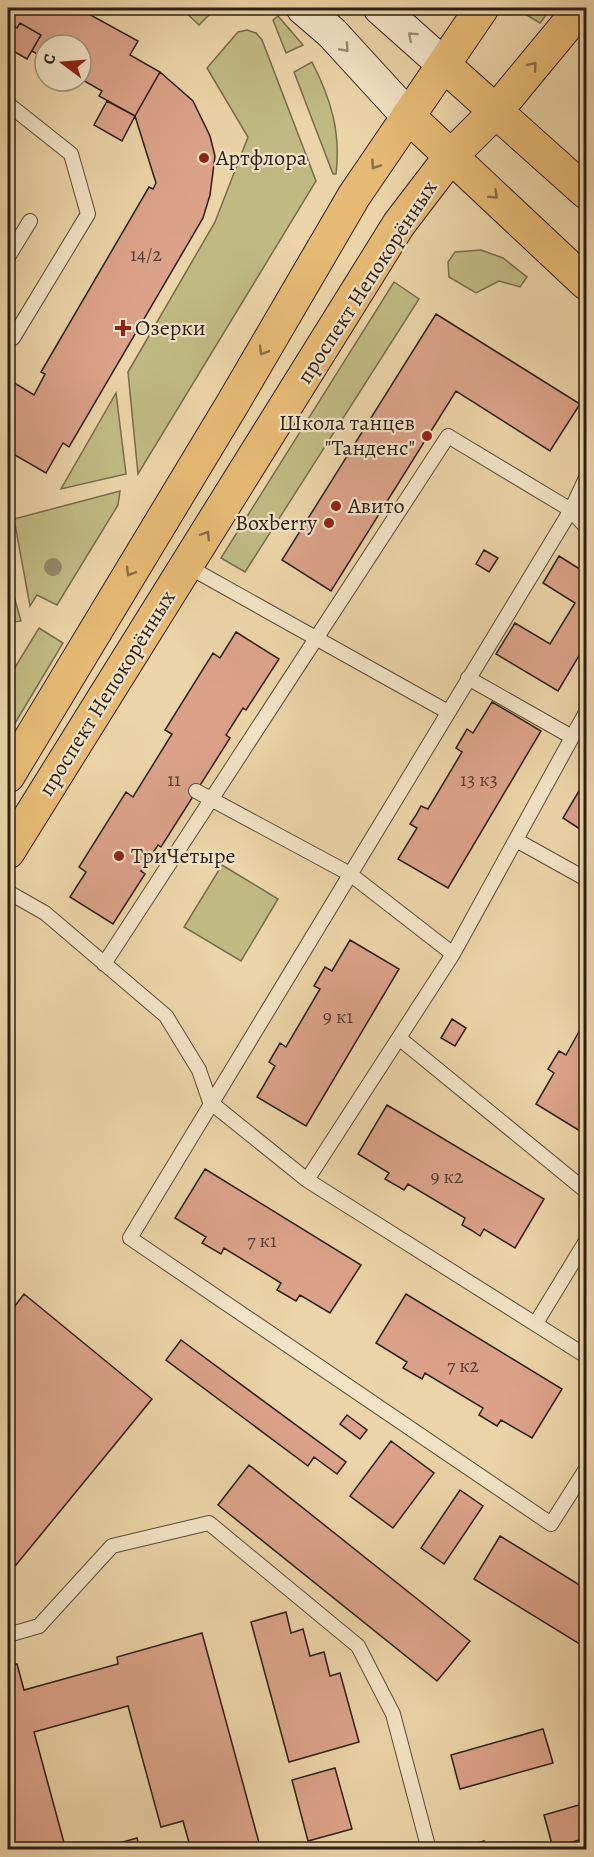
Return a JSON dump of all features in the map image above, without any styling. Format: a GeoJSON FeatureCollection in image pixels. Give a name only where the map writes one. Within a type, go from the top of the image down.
{"type":"FeatureCollection","features":[{"type":"Feature","properties":{"kind":"main road"},"geometry":{"type":"LineString","coordinates":[[303,8],[332,33],[408,116],[586,283]]}},
{"type":"Feature","properties":{"kind":"main road"},"geometry":{"type":"LineString","coordinates":[[380,8],[586,192]]}},
{"type":"Feature","properties":{"kind":"main road","name":"проспект Непокорённых"},"geometry":{"type":"LineString","coordinates":[[8,776],[354,196],[482,8]]}},
{"type":"Feature","properties":{"kind":"main road","name":"проспект Непокорённых"},"geometry":{"type":"LineString","coordinates":[[8,852],[399,224],[451,156],[496,111],[581,8]]}},
{"type":"Feature","properties":{"kind":"lane"},"geometry":{"type":"LineString","coordinates":[[8,104],[71,154],[88,214],[13,338],[8,334]]}},
{"type":"Feature","properties":{"kind":"lane"},"geometry":{"type":"LineString","coordinates":[[8,257],[30,221]]}},
{"type":"Feature","properties":{"kind":"lane"},"geometry":{"type":"LineString","coordinates":[[104,964],[448,436],[571,510],[586,527]]}},
{"type":"Feature","properties":{"kind":"lane"},"geometry":{"type":"LineString","coordinates":[[586,478],[571,510],[210,1102],[130,1238],[550,1524],[586,1469]]}},
{"type":"Feature","properties":{"kind":"lane"},"geometry":{"type":"LineString","coordinates":[[187,566],[448,712]]}},
{"type":"Feature","properties":{"kind":"lane"},"geometry":{"type":"LineString","coordinates":[[468,678],[572,736]]}},
{"type":"Feature","properties":{"kind":"lane"},"geometry":{"type":"LineString","coordinates":[[307,1180],[453,954],[586,712]]}},
{"type":"Feature","properties":{"kind":"lane"},"geometry":{"type":"LineString","coordinates":[[196,791],[350,874],[453,954]]}},
{"type":"Feature","properties":{"kind":"lane"},"geometry":{"type":"LineString","coordinates":[[516,840],[586,879]]}},
{"type":"Feature","properties":{"kind":"lane"},"geometry":{"type":"LineString","coordinates":[[8,892],[45,913],[166,1016],[199,1070],[210,1102],[307,1180],[586,1356]]}},
{"type":"Feature","properties":{"kind":"lane"},"geometry":{"type":"LineString","coordinates":[[399,1038],[586,1191]]}},
{"type":"Feature","properties":{"kind":"lane"},"geometry":{"type":"LineString","coordinates":[[536,1323],[586,1240]]}},
{"type":"Feature","properties":{"kind":"lane"},"geometry":{"type":"LineString","coordinates":[[8,1635],[39,1626],[112,1546],[209,1523],[358,1646],[393,1714],[429,1850]]}},
{"type":"Feature","properties":{"kind":"shaded area"},"geometry":{"type":"Polygon","coordinates":[[[181,8],[216,8],[199,25],[181,8]]]}},
{"type":"Feature","properties":{"kind":"shaded area"},"geometry":{"type":"Polygon","coordinates":[[[522,8],[551,8],[540,23],[520,11],[522,8]]]}},
{"type":"Feature","properties":{"kind":"shaded area"},"geometry":{"type":"Polygon","coordinates":[[[278,16],[303,45],[286,53],[273,20],[278,16]]]}},
{"type":"Feature","properties":{"kind":"shaded area"},"geometry":{"type":"Polygon","coordinates":[[[247,30],[256,33],[262,40],[316,181],[138,474],[128,372],[215,222],[248,137],[207,68],[238,32],[247,30]]]}},
{"type":"Feature","properties":{"kind":"shaded area"},"geometry":{"type":"Polygon","coordinates":[[[312,62],[329,103],[336,130],[336,174],[333,174],[294,72],[312,62]]]}},
{"type":"Feature","properties":{"kind":"shaded area"},"geometry":{"type":"Polygon","coordinates":[[[481,250],[503,258],[527,277],[520,287],[499,281],[476,293],[449,277],[448,262],[455,252],[481,250]]]}},
{"type":"Feature","properties":{"kind":"shaded area"},"geometry":{"type":"Polygon","coordinates":[[[394,282],[419,299],[245,572],[221,558],[394,282]]]}},
{"type":"Feature","properties":{"kind":"shaded area"},"geometry":{"type":"Polygon","coordinates":[[[116,393],[126,474],[61,489],[116,393]]]}},
{"type":"Feature","properties":{"kind":"shaded area"},"geometry":{"type":"Polygon","coordinates":[[[120,491],[118,505],[57,605],[37,595],[30,606],[14,519],[120,491]]]}},
{"type":"Feature","properties":{"kind":"shaded area"},"geometry":{"type":"Polygon","coordinates":[[[8,575],[21,621],[8,623],[8,575]]]}},
{"type":"Feature","properties":{"kind":"shaded area"},"geometry":{"type":"Polygon","coordinates":[[[39,628],[63,643],[8,735],[8,679],[39,628]]]}},
{"type":"Feature","properties":{"kind":"shaded area"},"geometry":{"type":"Polygon","coordinates":[[[222,865],[278,899],[241,961],[184,927],[222,865]]]}},
{"type":"Feature","properties":{"kind":"building"},"geometry":{"type":"Polygon","coordinates":[[[8,8],[78,8],[138,41],[130,55],[160,72],[135,116],[99,96],[102,91],[93,86],[93,33],[38,33],[20,23],[17,28],[8,22],[8,8]]]}},
{"type":"Feature","properties":{"kind":"building"},"geometry":{"type":"Polygon","coordinates":[[[8,22],[17,28],[20,23],[38,33],[33,33],[33,49],[27,59],[8,48],[8,22]]]}},
{"type":"Feature","properties":{"kind":"building"},"geometry":{"type":"Polygon","coordinates":[[[160,72],[193,101],[210,136],[215,156],[210,195],[203,218],[69,447],[63,443],[46,473],[8,451],[8,379],[34,395],[45,374],[41,372],[149,187],[153,189],[156,183],[135,116],[160,72]]]}},
{"type":"Feature","properties":{"kind":"building"},"geometry":{"type":"Polygon","coordinates":[[[107,101],[135,116],[122,141],[94,125],[107,101]]]}},
{"type":"Feature","properties":{"kind":"building"},"geometry":{"type":"Polygon","coordinates":[[[436,314],[580,404],[550,451],[456,391],[331,591],[282,560],[436,314]]]}},
{"type":"Feature","properties":{"kind":"building"},"geometry":{"type":"Polygon","coordinates":[[[484,550],[498,558],[489,572],[476,564],[484,550]]]}},
{"type":"Feature","properties":{"kind":"building"},"geometry":{"type":"Polygon","coordinates":[[[559,556],[586,573],[586,644],[558,691],[496,654],[515,623],[550,644],[575,603],[543,583],[559,556]]]}},
{"type":"Feature","properties":{"kind":"building"},"geometry":{"type":"Polygon","coordinates":[[[236,632],[279,659],[246,710],[243,708],[226,735],[230,738],[161,847],[158,845],[141,871],[145,874],[113,924],[70,897],[86,872],[79,867],[126,792],[133,797],[172,734],[165,730],[213,653],[220,658],[236,632]]]}},
{"type":"Feature","properties":{"kind":"building"},"geometry":{"type":"Polygon","coordinates":[[[492,702],[541,731],[448,888],[398,859],[417,828],[410,824],[421,806],[428,809],[462,752],[456,748],[467,729],[473,733],[492,702]]]}},
{"type":"Feature","properties":{"kind":"building"},"geometry":{"type":"Polygon","coordinates":[[[586,779],[586,833],[563,818],[586,779]]]}},
{"type":"Feature","properties":{"kind":"building"},"geometry":{"type":"Polygon","coordinates":[[[350,940],[399,969],[306,1126],[257,1097],[275,1066],[269,1062],[280,1043],[286,1047],[320,989],[314,986],[325,967],[332,971],[350,940]]]}},
{"type":"Feature","properties":{"kind":"building"},"geometry":{"type":"Polygon","coordinates":[[[452,1019],[466,1028],[455,1046],[441,1038],[452,1019]]]}},
{"type":"Feature","properties":{"kind":"building"},"geometry":{"type":"Polygon","coordinates":[[[586,1019],[585,1134],[536,1104],[554,1073],[548,1069],[559,1051],[566,1055],[586,1019]]]}},
{"type":"Feature","properties":{"kind":"building"},"geometry":{"type":"Polygon","coordinates":[[[387,1105],[544,1199],[515,1248],[484,1229],[480,1236],[462,1225],[465,1218],[408,1184],[404,1190],[385,1179],[389,1173],[358,1154],[387,1105]]]}},
{"type":"Feature","properties":{"kind":"building"},"geometry":{"type":"Polygon","coordinates":[[[205,1169],[361,1265],[330,1313],[300,1295],[296,1301],[277,1290],[281,1283],[224,1248],[221,1254],[202,1243],[206,1237],[175,1218],[205,1169]]]}},
{"type":"Feature","properties":{"kind":"building"},"geometry":{"type":"Polygon","coordinates":[[[24,1294],[152,1399],[16,1565],[10,1560],[8,1563],[8,1315],[24,1294]]]}},
{"type":"Feature","properties":{"kind":"building"},"geometry":{"type":"Polygon","coordinates":[[[406,1294],[562,1389],[532,1438],[501,1420],[497,1426],[479,1415],[483,1408],[425,1373],[422,1379],[403,1368],[407,1362],[376,1343],[406,1294]]]}},
{"type":"Feature","properties":{"kind":"building"},"geometry":{"type":"Polygon","coordinates":[[[181,1340],[346,1462],[337,1474],[314,1457],[308,1466],[166,1360],[181,1340]]]}},
{"type":"Feature","properties":{"kind":"building"},"geometry":{"type":"Polygon","coordinates":[[[347,1415],[367,1430],[360,1439],[340,1424],[347,1415]]]}},
{"type":"Feature","properties":{"kind":"building"},"geometry":{"type":"Polygon","coordinates":[[[391,1441],[434,1473],[393,1528],[350,1496],[391,1441]]]}},
{"type":"Feature","properties":{"kind":"building"},"geometry":{"type":"Polygon","coordinates":[[[249,1465],[470,1641],[437,1681],[218,1505],[249,1465]]]}},
{"type":"Feature","properties":{"kind":"building"},"geometry":{"type":"Polygon","coordinates":[[[460,1490],[483,1506],[444,1564],[421,1548],[460,1490]]]}},
{"type":"Feature","properties":{"kind":"building"},"geometry":{"type":"Polygon","coordinates":[[[500,1536],[586,1589],[586,1648],[474,1579],[500,1536]]]}},
{"type":"Feature","properties":{"kind":"building"},"geometry":{"type":"Polygon","coordinates":[[[286,1612],[291,1633],[303,1629],[310,1656],[324,1652],[330,1676],[340,1673],[359,1742],[289,1762],[251,1622],[286,1612]]]}},
{"type":"Feature","properties":{"kind":"building"},"geometry":{"type":"Polygon","coordinates":[[[202,1633],[261,1850],[191,1850],[183,1821],[161,1827],[128,1706],[34,1732],[66,1850],[8,1850],[8,1666],[17,1664],[24,1690],[118,1664],[117,1657],[202,1633]]]}},
{"type":"Feature","properties":{"kind":"building"},"geometry":{"type":"Polygon","coordinates":[[[543,1729],[553,1763],[460,1789],[451,1755],[543,1729]]]}},
{"type":"Feature","properties":{"kind":"building"},"geometry":{"type":"Polygon","coordinates":[[[335,1768],[352,1829],[308,1841],[292,1780],[335,1768]]]}},
{"type":"Feature","properties":{"kind":"building"},"geometry":{"type":"Polygon","coordinates":[[[586,1803],[586,1838],[553,1848],[544,1815],[586,1803]]]}},
{"type":"Feature","properties":{"kind":"building"},"geometry":{"type":"Polygon","coordinates":[[[137,1838],[140,1850],[95,1850],[137,1838]]]}},
{"type":"Feature","properties":{"kind":"building"},"geometry":{"type":"Polygon","coordinates":[[[484,1841],[486,1850],[455,1850],[484,1841]]]}},
{"type":"Feature","properties":{"kind":"place","name":"Артфлора"},"geometry":{"type":"Point","coordinates":[204,158]}},
{"type":"Feature","properties":{"kind":"place","name":"Озерки"},"geometry":{"type":"Point","coordinates":[123,328]}},
{"type":"Feature","properties":{"kind":"place","name":"Школа танцев \"Танденс\""},"geometry":{"type":"Point","coordinates":[427,436]}},
{"type":"Feature","properties":{"kind":"place","name":"Авито"},"geometry":{"type":"Point","coordinates":[336,506]}},
{"type":"Feature","properties":{"kind":"place","name":"Boxberry"},"geometry":{"type":"Point","coordinates":[329,523]}},
{"type":"Feature","properties":{"kind":"place","name":"ТриЧетыре"},"geometry":{"type":"Point","coordinates":[119,856]}}]}
